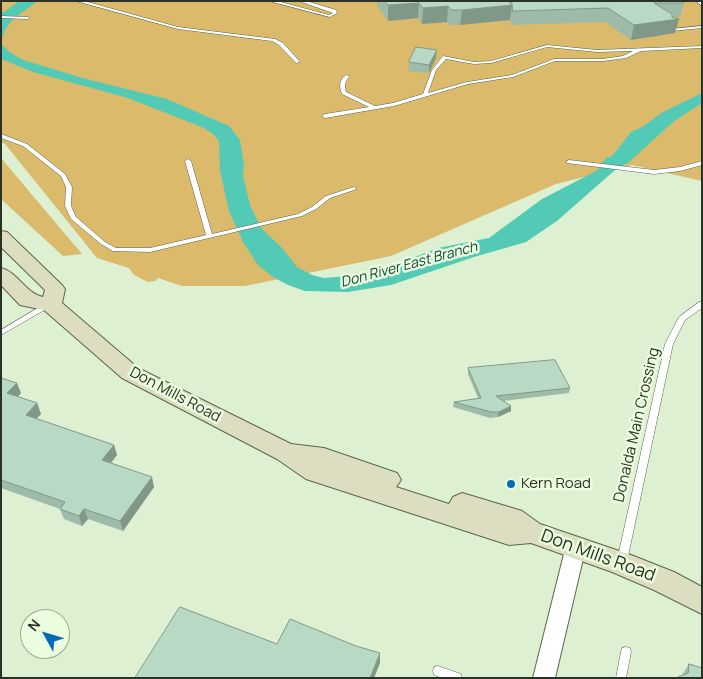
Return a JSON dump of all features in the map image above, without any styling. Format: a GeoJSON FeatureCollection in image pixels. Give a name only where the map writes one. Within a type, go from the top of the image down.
{"type":"FeatureCollection","features":[{"type":"Feature","properties":{"kind":"main road"},"geometry":{"type":"LineString","coordinates":[[1,236],[55,289],[51,305]]}},
{"type":"Feature","properties":{"kind":"main road","name":"Don Mills Road"},"geometry":{"type":"LineString","coordinates":[[1,274],[27,300],[51,305],[130,374],[286,452],[315,472],[509,534],[531,532],[576,546],[664,581],[702,601]]}},
{"type":"Feature","properties":{"kind":"main road","name":"Don Mills Road"},"geometry":{"type":"LineString","coordinates":[[664,581],[702,588]]}},
{"type":"Feature","properties":{"kind":"street"},"geometry":{"type":"LineString","coordinates":[[544,678],[576,546]]}},
{"type":"Feature","properties":{"kind":"lane"},"geometry":{"type":"LineString","coordinates":[[78,1],[186,29],[273,40],[281,44],[298,62]]}},
{"type":"Feature","properties":{"kind":"lane"},"geometry":{"type":"LineString","coordinates":[[271,1],[330,16],[335,13],[317,3],[301,1]]}},
{"type":"Feature","properties":{"kind":"lane"},"geometry":{"type":"LineString","coordinates":[[698,1],[702,5]]}},
{"type":"Feature","properties":{"kind":"lane"},"geometry":{"type":"LineString","coordinates":[[306,10],[317,3]]}},
{"type":"Feature","properties":{"kind":"lane"},"geometry":{"type":"LineString","coordinates":[[1,17],[28,18]]}},
{"type":"Feature","properties":{"kind":"lane"},"geometry":{"type":"LineString","coordinates":[[671,30],[702,27]]}},
{"type":"Feature","properties":{"kind":"lane"},"geometry":{"type":"LineString","coordinates":[[425,95],[434,70],[445,57],[474,63],[491,62],[547,46],[597,51],[702,47]]}},
{"type":"Feature","properties":{"kind":"lane"},"geometry":{"type":"LineString","coordinates":[[326,116],[374,107],[467,83],[512,76],[554,60],[603,60],[624,56],[639,50]]}},
{"type":"Feature","properties":{"kind":"lane"},"geometry":{"type":"LineString","coordinates":[[348,76],[344,79],[342,86],[344,93],[374,107]]}},
{"type":"Feature","properties":{"kind":"lane"},"geometry":{"type":"LineString","coordinates":[[1,136],[26,146],[63,175],[69,187],[68,206],[73,218],[103,243],[115,250],[150,250],[300,215],[314,208],[328,197],[354,189]]}},
{"type":"Feature","properties":{"kind":"lane"},"geometry":{"type":"LineString","coordinates":[[188,161],[209,236]]}},
{"type":"Feature","properties":{"kind":"lane"},"geometry":{"type":"LineString","coordinates":[[569,162],[654,172],[702,163]]}},
{"type":"Feature","properties":{"kind":"lane","name":"Donalda Main Crossing"},"geometry":{"type":"LineString","coordinates":[[621,563],[669,344],[682,319],[702,304]]}},
{"type":"Feature","properties":{"kind":"lane"},"geometry":{"type":"LineString","coordinates":[[1,333],[51,305]]}},
{"type":"Feature","properties":{"kind":"lane"},"geometry":{"type":"LineString","coordinates":[[621,678],[626,652]]}},
{"type":"Feature","properties":{"kind":"lane"},"geometry":{"type":"LineString","coordinates":[[438,671],[457,678]]}},
{"type":"Feature","properties":{"kind":"shaded area"},"geometry":{"type":"Polygon","coordinates":[[[1,1],[702,1],[702,181],[632,165],[556,184],[391,256],[245,286],[182,286],[158,278],[155,281],[148,282],[134,275],[129,268],[97,258],[5,144],[1,142],[1,1]]]}},
{"type":"Feature","properties":{"kind":"shaded area"},"geometry":{"type":"Polygon","coordinates":[[[1,158],[82,254],[63,256],[1,199],[1,158]]]}},
{"type":"Feature","properties":{"kind":"water","name":"Don River East Branch"},"geometry":{"type":"Polygon","coordinates":[[[19,1],[38,1],[19,14],[5,31],[2,45],[11,53],[23,60],[86,79],[167,99],[229,126],[240,140],[244,165],[243,176],[250,205],[261,228],[282,248],[297,267],[312,275],[324,278],[358,275],[394,265],[438,248],[489,238],[542,199],[598,170],[605,159],[613,155],[631,132],[642,127],[663,112],[702,93],[702,103],[673,122],[628,163],[615,170],[557,221],[526,242],[391,285],[348,292],[305,291],[273,277],[258,265],[243,242],[229,211],[220,170],[219,141],[213,134],[204,128],[128,98],[33,72],[1,59],[1,14],[19,1]]]}},
{"type":"Feature","properties":{"kind":"building"},"geometry":{"type":"Polygon","coordinates":[[[385,1],[508,1],[512,5],[451,10],[448,6],[423,8],[419,3],[388,5],[385,1]]]}},
{"type":"Feature","properties":{"kind":"building"},"geometry":{"type":"Polygon","coordinates":[[[512,1],[682,1],[684,3],[654,3],[672,14],[672,17],[679,19],[634,25],[608,8],[513,11],[512,1]]]}},
{"type":"Feature","properties":{"kind":"building"},"geometry":{"type":"Polygon","coordinates":[[[416,47],[437,50],[429,65],[409,62],[416,47]]]}},
{"type":"Feature","properties":{"kind":"building"},"geometry":{"type":"Polygon","coordinates":[[[555,360],[570,388],[496,396],[511,406],[499,412],[491,412],[454,402],[481,398],[468,368],[555,360]]]}},
{"type":"Feature","properties":{"kind":"building"},"geometry":{"type":"Polygon","coordinates":[[[1,378],[17,383],[7,393],[37,403],[26,415],[114,445],[102,460],[152,477],[120,521],[84,509],[79,516],[60,509],[65,502],[1,480],[1,378]]]}},
{"type":"Feature","properties":{"kind":"building"},"geometry":{"type":"Polygon","coordinates":[[[180,607],[277,644],[290,619],[356,646],[380,653],[370,678],[135,678],[180,607]]]}},
{"type":"Feature","properties":{"kind":"building"},"geometry":{"type":"Polygon","coordinates":[[[689,664],[702,668],[702,678],[676,678],[688,673],[689,664]]]}},
{"type":"Feature","properties":{"kind":"place","name":"Kern Road"},"geometry":{"type":"Point","coordinates":[511,484]}}]}
